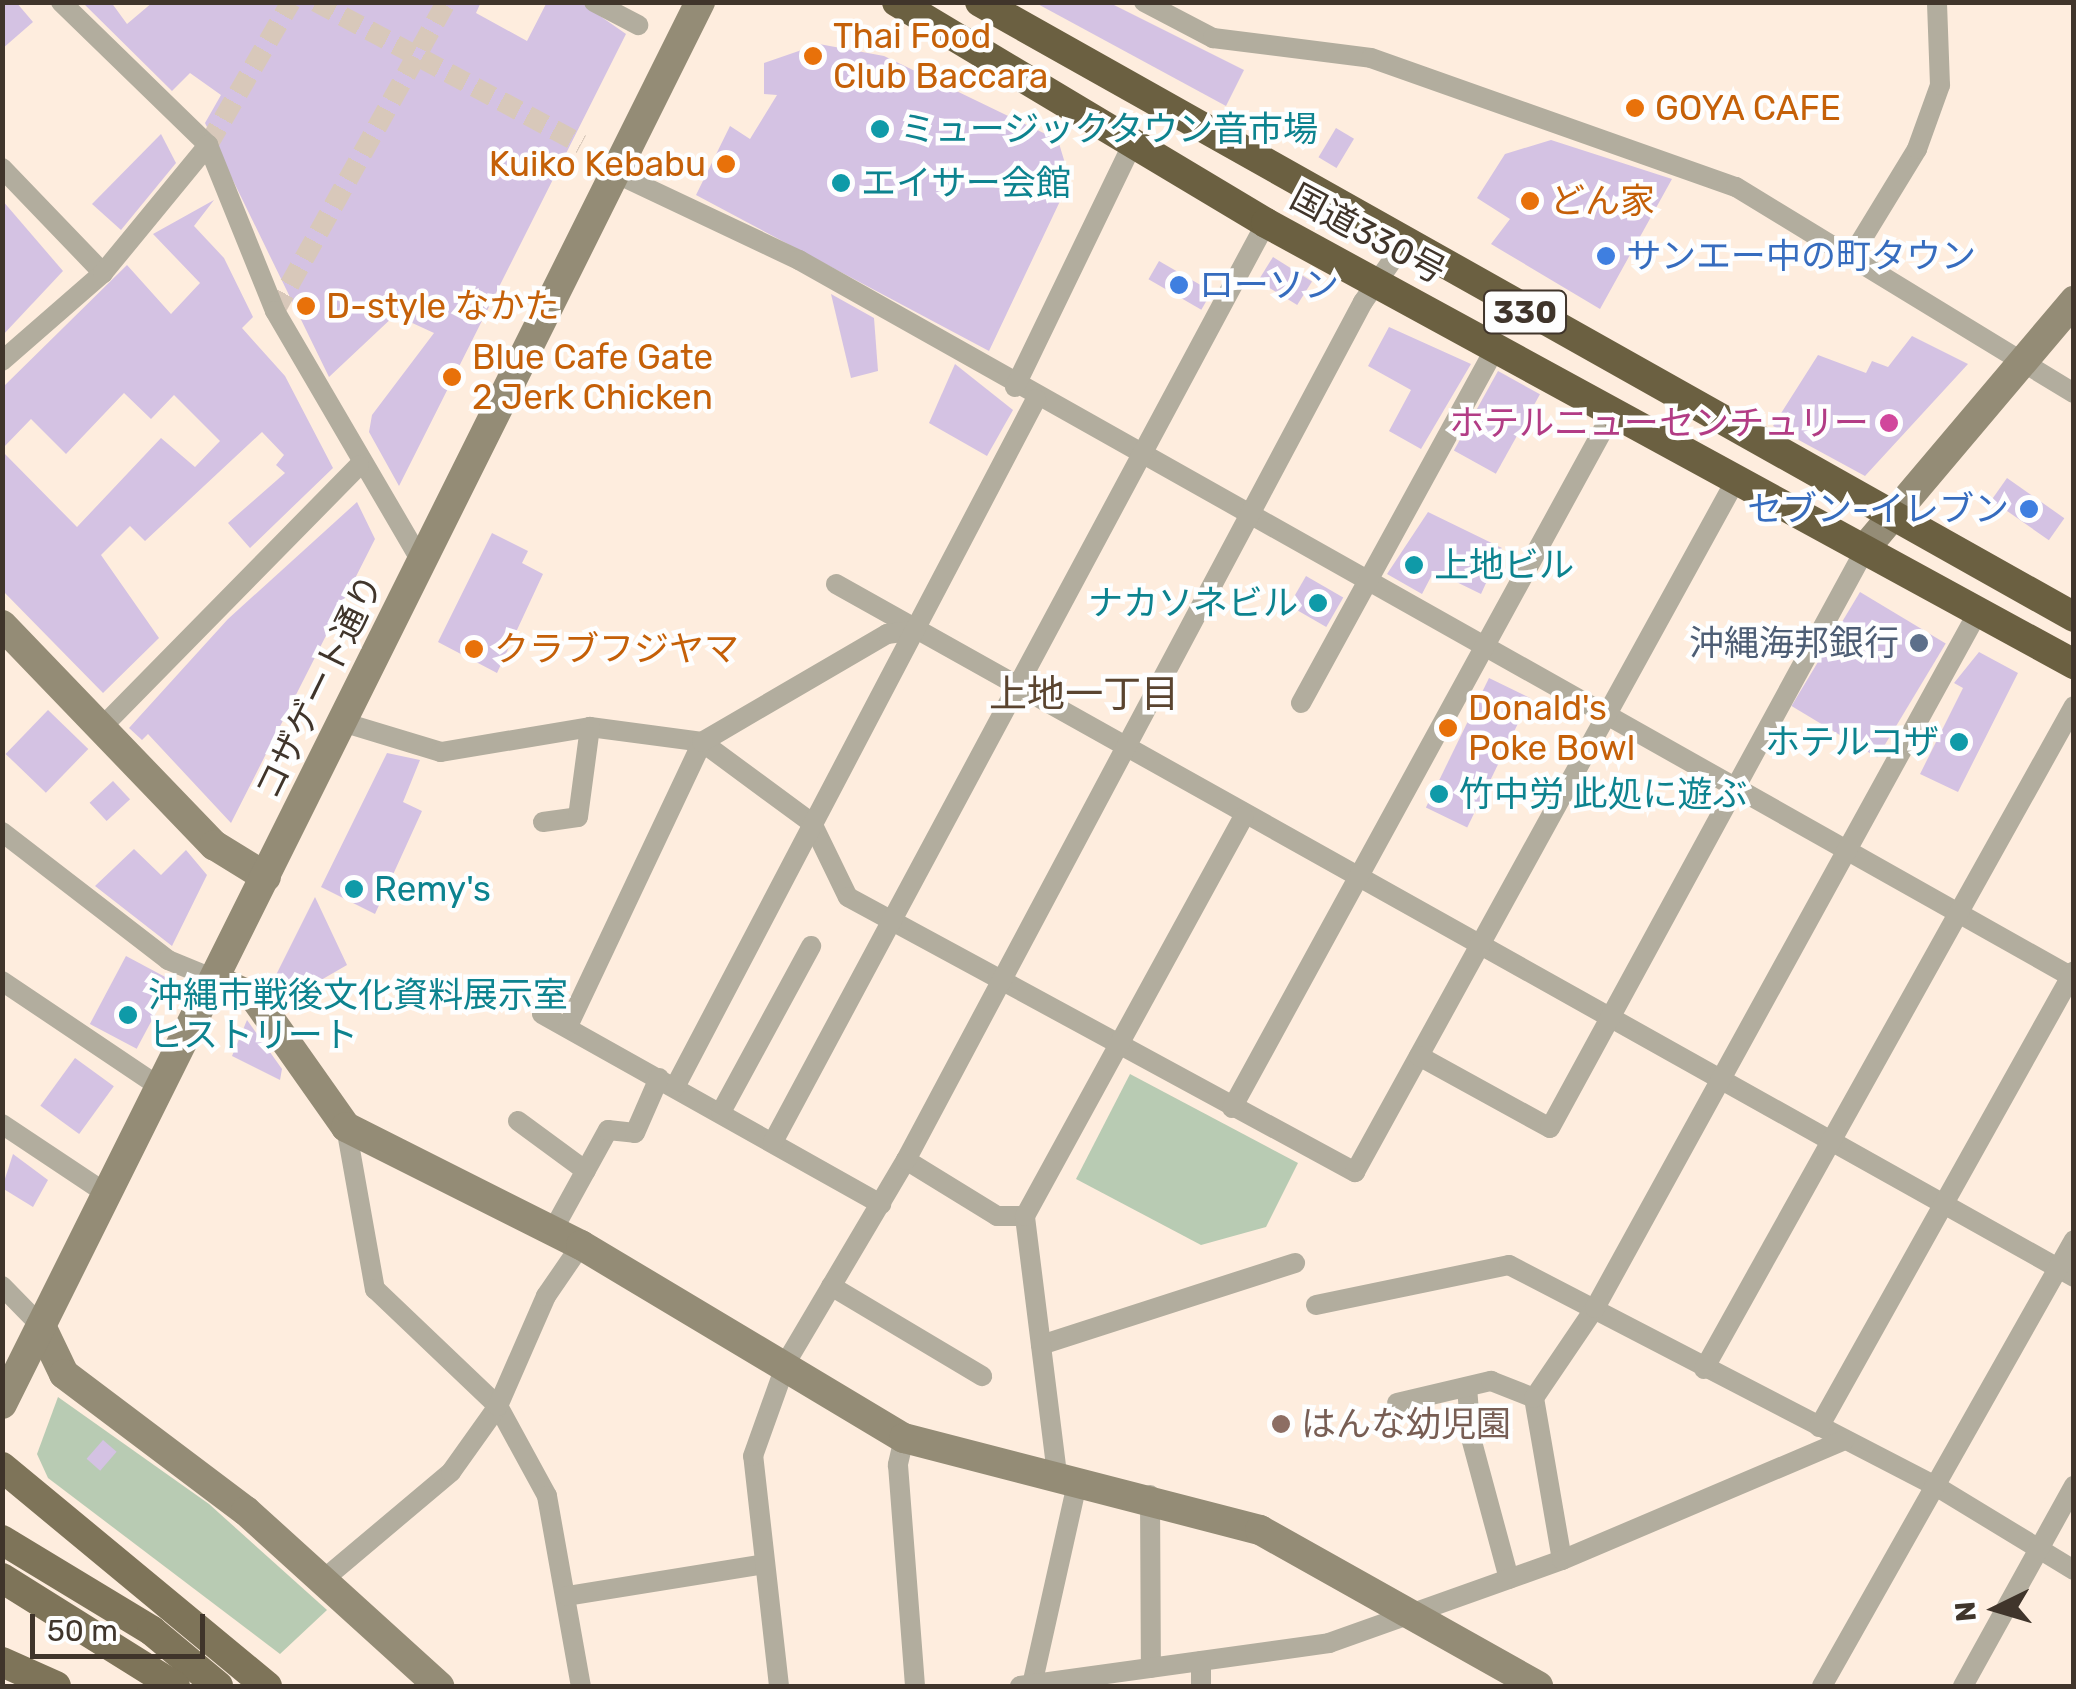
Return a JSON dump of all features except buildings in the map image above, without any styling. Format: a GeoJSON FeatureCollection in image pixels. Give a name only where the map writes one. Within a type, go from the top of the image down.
{"type":"FeatureCollection","features":[{"type":"Feature","properties":{"kind":"highway","name":"国道330号"},"geometry":{"type":"LineString","coordinates":[[897,2],[1266,223],[1867,546],[2074,664]]}},
{"type":"Feature","properties":{"kind":"highway","name":"国道330号"},"geometry":{"type":"LineString","coordinates":[[980,2],[1403,245],[2074,618]]}},
{"type":"Feature","properties":{"kind":"main road"},"geometry":{"type":"LineString","coordinates":[[2,1467],[267,1686]]}},
{"type":"Feature","properties":{"kind":"main road"},"geometry":{"type":"LineString","coordinates":[[2,1540],[152,1631],[218,1686]]}},
{"type":"Feature","properties":{"kind":"main road"},"geometry":{"type":"LineString","coordinates":[[2,1578],[175,1686]]}},
{"type":"Feature","properties":{"kind":"main road"},"geometry":{"type":"LineString","coordinates":[[2,1662],[56,1686]]}},
{"type":"Feature","properties":{"kind":"street"},"geometry":{"type":"LineString","coordinates":[[61,2],[208,145],[274,311],[359,465],[422,563]]}},
{"type":"Feature","properties":{"kind":"street"},"geometry":{"type":"LineString","coordinates":[[594,2],[638,25]]}},
{"type":"Feature","properties":{"kind":"street","name":"コザゲート通り"},"geometry":{"type":"LineString","coordinates":[[2,1404],[700,2]]}},
{"type":"Feature","properties":{"kind":"street"},"geometry":{"type":"LineString","coordinates":[[1144,2],[1213,38],[1370,58],[1624,144],[1736,187],[2024,358],[2074,393]]}},
{"type":"Feature","properties":{"kind":"street"},"geometry":{"type":"LineString","coordinates":[[1852,254],[1917,149],[1940,86],[1937,2]]}},
{"type":"Feature","properties":{"kind":"street"},"geometry":{"type":"LineString","coordinates":[[1015,387],[1133,143]]}},
{"type":"Feature","properties":{"kind":"street"},"geometry":{"type":"LineString","coordinates":[[2,361],[103,273],[208,145]]}},
{"type":"Feature","properties":{"kind":"street"},"geometry":{"type":"LineString","coordinates":[[2,168],[103,273]]}},
{"type":"Feature","properties":{"kind":"street"},"geometry":{"type":"LineString","coordinates":[[615,173],[799,260],[1253,521],[2072,975],[1819,1428]]}},
{"type":"Feature","properties":{"kind":"street"},"geometry":{"type":"LineString","coordinates":[[773,1142],[1266,223]]}},
{"type":"Feature","properties":{"kind":"street"},"geometry":{"type":"LineString","coordinates":[[780,1686],[754,1456],[787,1361],[906,1160],[1253,521],[1376,282],[1403,245]]}},
{"type":"Feature","properties":{"kind":"street"},"geometry":{"type":"LineString","coordinates":[[1419,1056],[1550,1128],[1867,546],[1888,514],[2074,301]]}},
{"type":"Feature","properties":{"kind":"street"},"geometry":{"type":"LineString","coordinates":[[1301,704],[1497,346]]}},
{"type":"Feature","properties":{"kind":"street"},"geometry":{"type":"LineString","coordinates":[[553,1230],[608,1130],[636,1133],[667,1082],[812,822],[1036,399]]}},
{"type":"Feature","properties":{"kind":"street"},"geometry":{"type":"LineString","coordinates":[[1232,1108],[1614,410]]}},
{"type":"Feature","properties":{"kind":"street"},"geometry":{"type":"LineString","coordinates":[[101,728],[359,465]]}},
{"type":"Feature","properties":{"kind":"street"},"geometry":{"type":"LineString","coordinates":[[342,722],[441,752],[590,727],[702,742],[812,822],[848,897],[1116,1046],[1355,1172],[1737,478]]}},
{"type":"Feature","properties":{"kind":"street"},"geometry":{"type":"LineString","coordinates":[[836,584],[1016,693],[1479,946],[1719,1085],[2065,1272]]}},
{"type":"Feature","properties":{"kind":"street"},"geometry":{"type":"LineString","coordinates":[[1562,1560],[1534,1398],[1595,1308],[1979,610]]}},
{"type":"Feature","properties":{"kind":"street"},"geometry":{"type":"LineString","coordinates":[[2,625],[214,846],[266,877]]}},
{"type":"Feature","properties":{"kind":"street"},"geometry":{"type":"LineString","coordinates":[[568,1026],[702,742],[887,634],[910,631]]}},
{"type":"Feature","properties":{"kind":"street"},"geometry":{"type":"LineString","coordinates":[[1704,1369],[2074,706]]}},
{"type":"Feature","properties":{"kind":"street"},"geometry":{"type":"LineString","coordinates":[[542,822],[578,816],[590,727]]}},
{"type":"Feature","properties":{"kind":"street"},"geometry":{"type":"LineString","coordinates":[[1032,1686],[1067,1477],[1040,1345],[1025,1216],[1244,817]]}},
{"type":"Feature","properties":{"kind":"street"},"geometry":{"type":"LineString","coordinates":[[2,832],[168,960],[255,998],[346,1127],[376,1289],[498,1406],[546,1496],[582,1686]]}},
{"type":"Feature","properties":{"kind":"street"},"geometry":{"type":"LineString","coordinates":[[721,1112],[812,946]]}},
{"type":"Feature","properties":{"kind":"street"},"geometry":{"type":"LineString","coordinates":[[2,981],[160,1087]]}},
{"type":"Feature","properties":{"kind":"street"},"geometry":{"type":"LineString","coordinates":[[542,1014],[880,1204]]}},
{"type":"Feature","properties":{"kind":"street"},"geometry":{"type":"LineString","coordinates":[[518,1122],[586,1171]]}},
{"type":"Feature","properties":{"kind":"street"},"geometry":{"type":"LineString","coordinates":[[2,1124],[107,1194]]}},
{"type":"Feature","properties":{"kind":"street"},"geometry":{"type":"LineString","coordinates":[[346,1127],[582,1244],[787,1361],[904,1438],[1150,1495],[1260,1530],[1412,1614],[1501,1678],[1538,1686]]}},
{"type":"Feature","properties":{"kind":"street"},"geometry":{"type":"LineString","coordinates":[[906,1160],[997,1216],[1025,1216]]}},
{"type":"Feature","properties":{"kind":"street"},"geometry":{"type":"LineString","coordinates":[[1822,1686],[1934,1485],[2065,1272],[2074,1240]]}},
{"type":"Feature","properties":{"kind":"street"},"geometry":{"type":"LineString","coordinates":[[324,1580],[406,1518],[498,1406],[546,1296],[582,1244]]}},
{"type":"Feature","properties":{"kind":"street"},"geometry":{"type":"LineString","coordinates":[[1040,1345],[1295,1263]]}},
{"type":"Feature","properties":{"kind":"street"},"geometry":{"type":"LineString","coordinates":[[1316,1305],[1510,1265],[1934,1485],[2074,1570]]}},
{"type":"Feature","properties":{"kind":"street"},"geometry":{"type":"LineString","coordinates":[[2,1286],[42,1326],[64,1374],[324,1580],[439,1686]]}},
{"type":"Feature","properties":{"kind":"street"},"geometry":{"type":"LineString","coordinates":[[832,1286],[982,1376]]}},
{"type":"Feature","properties":{"kind":"street"},"geometry":{"type":"LineString","coordinates":[[1396,1404],[1491,1382],[1534,1398]]}},
{"type":"Feature","properties":{"kind":"street"},"geometry":{"type":"LineString","coordinates":[[1467,1387],[1509,1579]]}},
{"type":"Feature","properties":{"kind":"street"},"geometry":{"type":"LineString","coordinates":[[904,1438],[898,1465],[916,1686]]}},
{"type":"Feature","properties":{"kind":"street"},"geometry":{"type":"LineString","coordinates":[[1020,1686],[1077,1683],[1329,1642],[1562,1560],[1845,1440]]}},
{"type":"Feature","properties":{"kind":"street"},"geometry":{"type":"LineString","coordinates":[[1962,1686],[2074,1486]]}},
{"type":"Feature","properties":{"kind":"street"},"geometry":{"type":"LineString","coordinates":[[1150,1495],[1151,1668]]}},
{"type":"Feature","properties":{"kind":"street"},"geometry":{"type":"LineString","coordinates":[[567,1596],[764,1564]]}},
{"type":"Feature","properties":{"kind":"street"},"geometry":{"type":"LineString","coordinates":[[1201,1661],[1202,1686]]}},
{"type":"Feature","properties":{"kind":"green space"},"geometry":{"type":"Polygon","coordinates":[[[1130,1074],[1298,1163],[1266,1227],[1201,1245],[1076,1179],[1130,1074]]]}},
{"type":"Feature","properties":{"kind":"green space"},"geometry":{"type":"Polygon","coordinates":[[[58,1397],[209,1504],[327,1610],[280,1654],[48,1478],[37,1454],[58,1397]]]}},
{"type":"Feature","properties":{"kind":"tunnel"},"geometry":{"type":"LineString","coordinates":[[208,145],[291,2]]}},
{"type":"Feature","properties":{"kind":"tunnel"},"geometry":{"type":"LineString","coordinates":[[316,2],[581,144]]}},
{"type":"Feature","properties":{"kind":"tunnel"},"geometry":{"type":"LineString","coordinates":[[275,311],[446,2]]}},
{"type":"Feature","properties":{"kind":"place","name":"Thai Food Club Baccara"},"geometry":{"type":"Point","coordinates":[813,56]}},
{"type":"Feature","properties":{"kind":"place","name":"GOYA CAFE"},"geometry":{"type":"Point","coordinates":[1635,108]}},
{"type":"Feature","properties":{"kind":"place","name":"ミュージックタウン音市場"},"geometry":{"type":"Point","coordinates":[880,129]}},
{"type":"Feature","properties":{"kind":"place","name":"Kuiko Kebabu"},"geometry":{"type":"Point","coordinates":[726,164]}},
{"type":"Feature","properties":{"kind":"place","name":"エイサー会館"},"geometry":{"type":"Point","coordinates":[841,183]}},
{"type":"Feature","properties":{"kind":"place","name":"どん家"},"geometry":{"type":"Point","coordinates":[1530,201]}},
{"type":"Feature","properties":{"kind":"place","name":"サンエー中の町タウン"},"geometry":{"type":"Point","coordinates":[1606,256]}},
{"type":"Feature","properties":{"kind":"place","name":"ローソン"},"geometry":{"type":"Point","coordinates":[1179,285]}},
{"type":"Feature","properties":{"kind":"place","name":"D-style なかた"},"geometry":{"type":"Point","coordinates":[306,306]}},
{"type":"Feature","properties":{"kind":"place","name":"Blue Cafe Gate 2 Jerk Chicken"},"geometry":{"type":"Point","coordinates":[452,377]}},
{"type":"Feature","properties":{"kind":"place","name":"ホテルニューセンチュリー"},"geometry":{"type":"Point","coordinates":[1889,423]}},
{"type":"Feature","properties":{"kind":"place","name":"セブン-イレブン"},"geometry":{"type":"Point","coordinates":[2029,509]}},
{"type":"Feature","properties":{"kind":"place","name":"上地ビル"},"geometry":{"type":"Point","coordinates":[1414,565]}},
{"type":"Feature","properties":{"kind":"place","name":"ナカソネビル"},"geometry":{"type":"Point","coordinates":[1318,603]}},
{"type":"Feature","properties":{"kind":"place","name":"沖縄海邦銀行"},"geometry":{"type":"Point","coordinates":[1919,643]}},
{"type":"Feature","properties":{"kind":"place","name":"クラブフジヤマ"},"geometry":{"type":"Point","coordinates":[474,649]}},
{"type":"Feature","properties":{"kind":"place","name":"Donald's Poke Bowl"},"geometry":{"type":"Point","coordinates":[1448,728]}},
{"type":"Feature","properties":{"kind":"place","name":"ホテルコザ"},"geometry":{"type":"Point","coordinates":[1959,742]}},
{"type":"Feature","properties":{"kind":"place","name":"竹中労 此処に遊ぶ"},"geometry":{"type":"Point","coordinates":[1439,794]}},
{"type":"Feature","properties":{"kind":"place","name":"Remy's"},"geometry":{"type":"Point","coordinates":[354,889]}},
{"type":"Feature","properties":{"kind":"place","name":"沖縄市戦後文化資料展示室 ヒストリート"},"geometry":{"type":"Point","coordinates":[128,1015]}},
{"type":"Feature","properties":{"kind":"place","name":"はんな幼児園"},"geometry":{"type":"Point","coordinates":[1281,1424]}},
{"type":"Feature","properties":{"kind":"district","name":"上地一丁目"},"geometry":{"type":"Point","coordinates":[1084,695]}}]}
